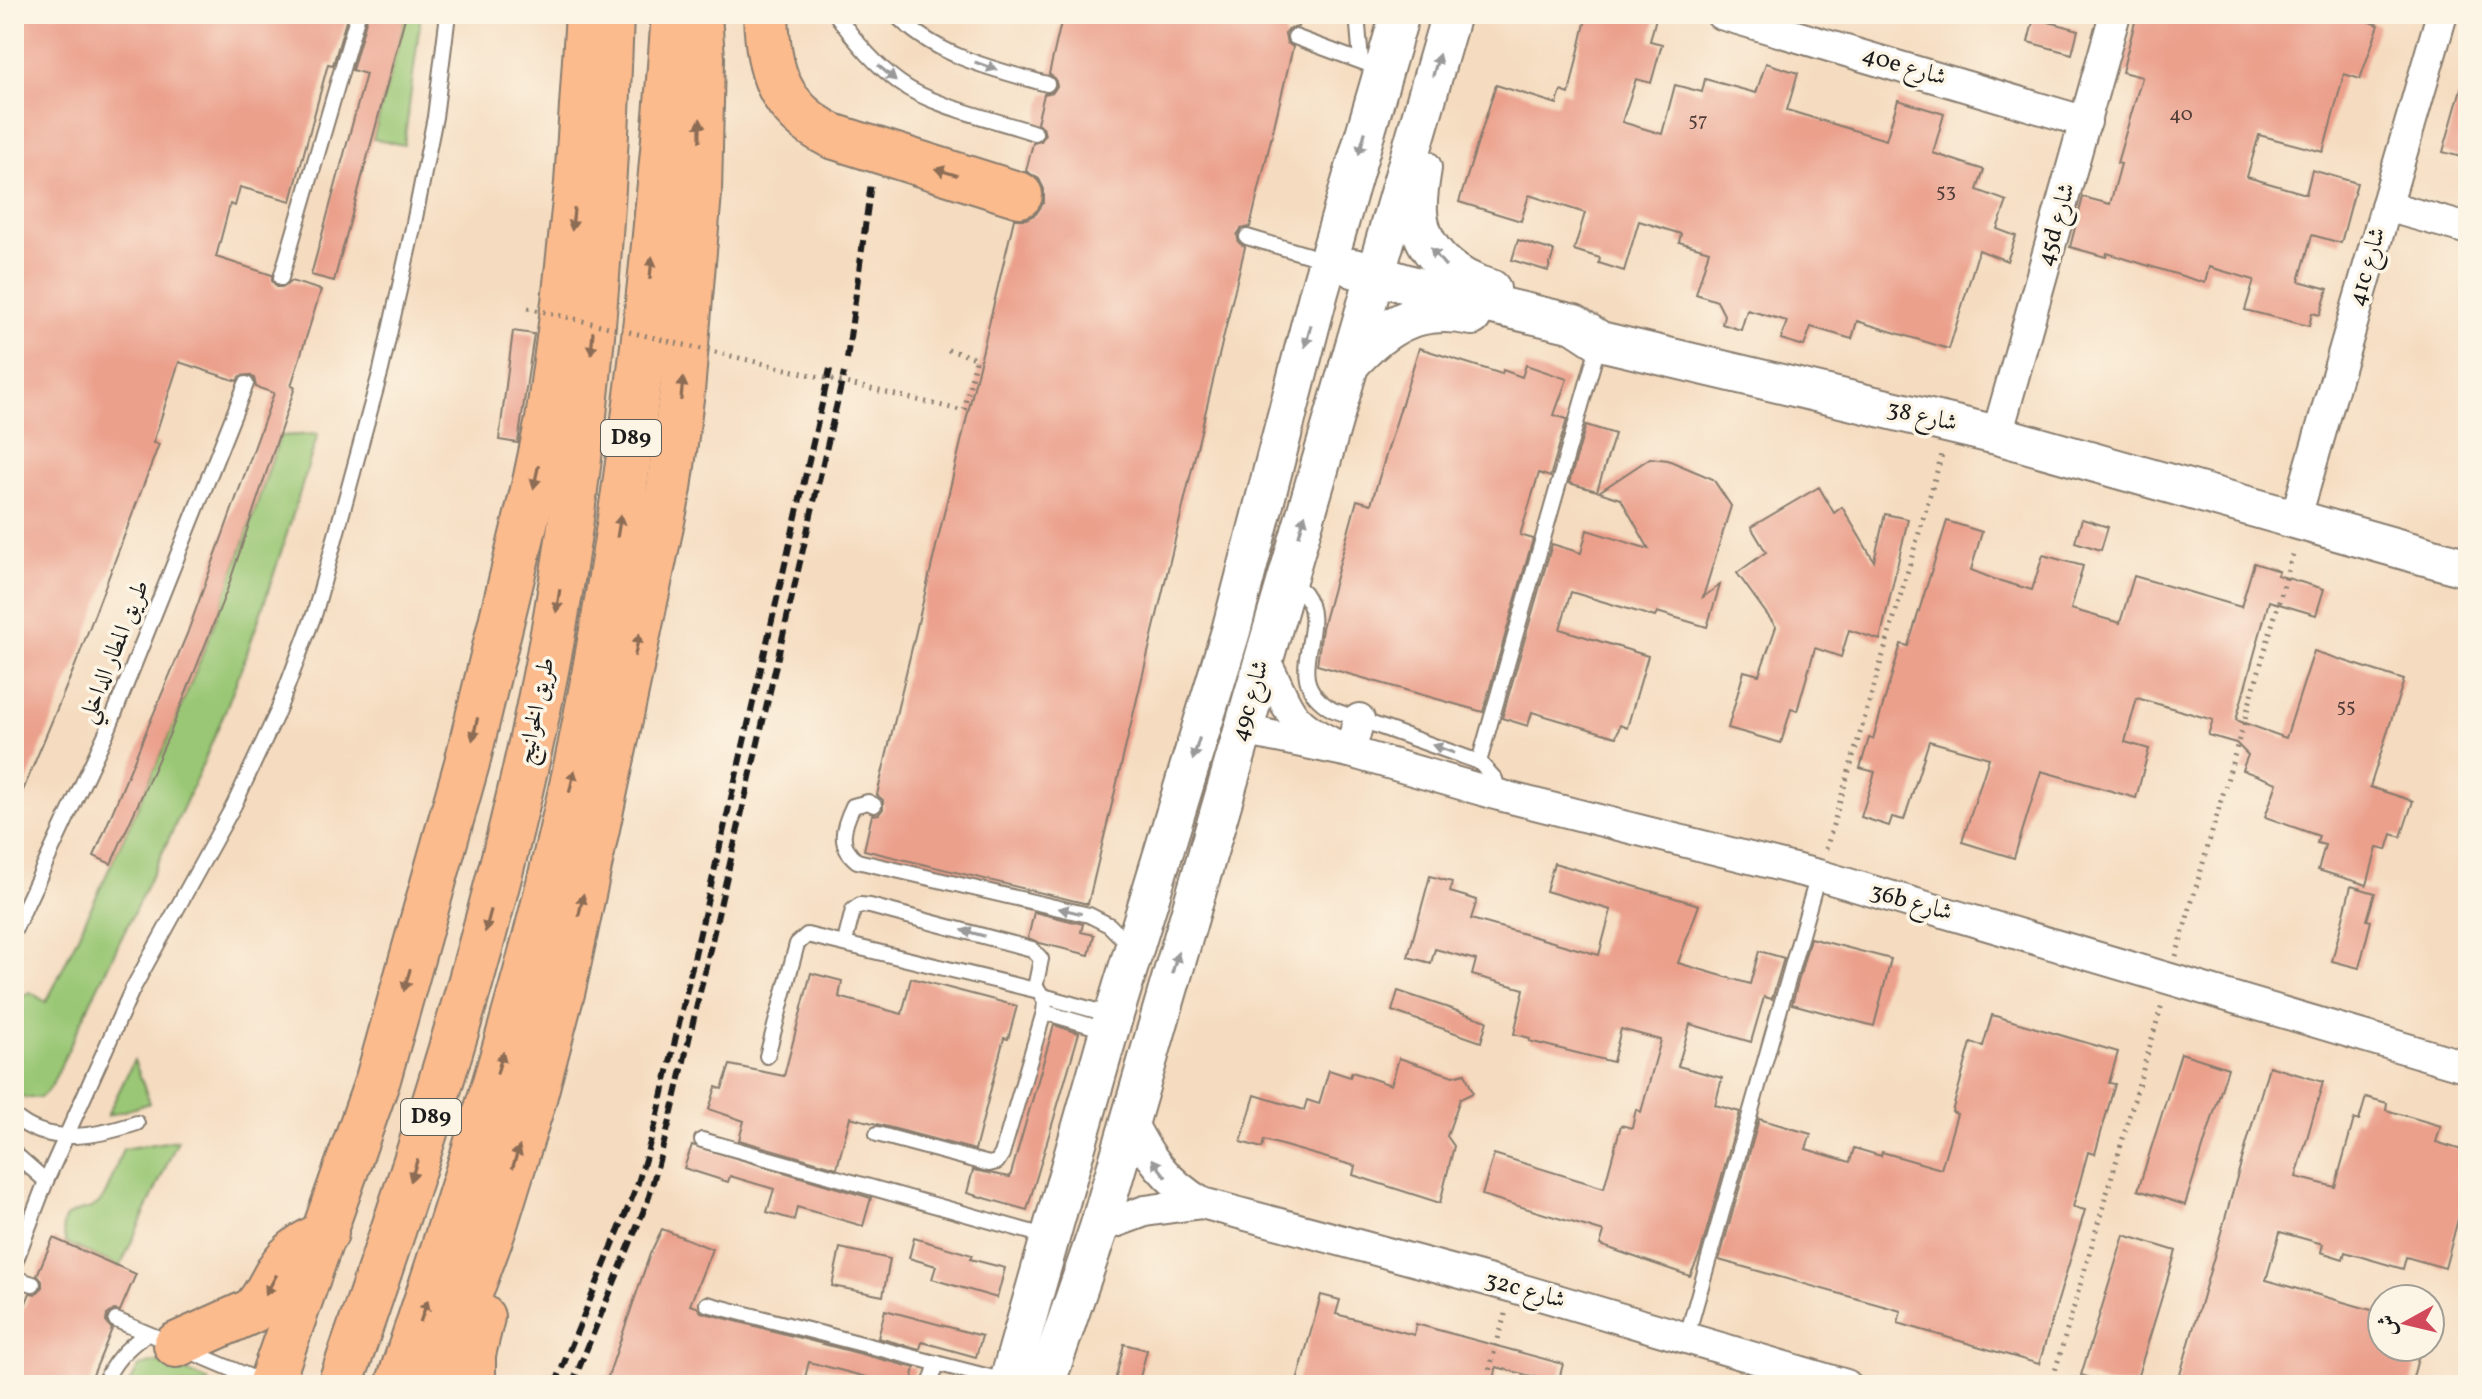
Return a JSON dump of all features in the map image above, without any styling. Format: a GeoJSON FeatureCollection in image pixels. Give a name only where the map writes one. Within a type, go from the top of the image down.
{"type":"FeatureCollection","features":[{"type":"Feature","properties":{"kind":"main road"},"geometry":{"type":"LineString","coordinates":[[269,1385],[326,1233],[378,1079],[467,763],[535,482],[564,302],[577,183],[588,14]]}},
{"type":"Feature","properties":{"kind":"main road","name":"طريق الخوانيج"},"geometry":{"type":"LineString","coordinates":[[340,1385],[425,1139],[459,1024],[507,845],[552,639],[574,502],[591,364],[611,14]]}},
{"type":"Feature","properties":{"kind":"main road","name":"طريق الخوانيج"},"geometry":{"type":"LineString","coordinates":[[398,1385],[475,1151],[554,857],[579,750],[621,516],[653,245],[674,14]]}},
{"type":"Feature","properties":{"kind":"main road"},"geometry":{"type":"LineString","coordinates":[[436,1385],[493,1231],[533,1102],[563,989],[669,488],[682,391],[699,193],[702,58],[699,14]]}},
{"type":"Feature","properties":{"kind":"main road"},"geometry":{"type":"LineString","coordinates":[[766,14],[772,73],[790,104],[816,128],[832,136],[1020,195]]}},
{"type":"Feature","properties":{"kind":"main road"},"geometry":{"type":"LineString","coordinates":[[473,1385],[473,1354],[491,1273],[493,1231]]}},
{"type":"Feature","properties":{"kind":"main road"},"geometry":{"type":"LineString","coordinates":[[161,1340],[252,1311],[261,1303],[282,1265],[294,1251],[326,1233]]}},
{"type":"Feature","properties":{"kind":"street","name":"49c شارع"},"geometry":{"type":"LineString","coordinates":[[1026,1384],[1050,1238],[1231,631],[1328,261],[1372,66],[1400,14]]}},
{"type":"Feature","properties":{"kind":"street","name":"49c شارع"},"geometry":{"type":"LineString","coordinates":[[1026,1384],[1099,1228],[1451,14]]}},
{"type":"Feature","properties":{"kind":"street","name":"40e شارع"},"geometry":{"type":"LineString","coordinates":[[1721,14],[1795,24],[2086,122]]}},
{"type":"Feature","properties":{"kind":"street","name":"45d شارع"},"geometry":{"type":"LineString","coordinates":[[1997,435],[2115,14]]}},
{"type":"Feature","properties":{"kind":"street","name":"41c شارع"},"geometry":{"type":"LineString","coordinates":[[2295,520],[2442,14]]}},
{"type":"Feature","properties":{"kind":"street"},"geometry":{"type":"LineString","coordinates":[[1418,125],[1422,157],[1418,213],[1421,229],[1437,257],[1449,269],[1478,286],[1573,310],[1588,320],[1600,341]]}},
{"type":"Feature","properties":{"kind":"street"},"geometry":{"type":"LineString","coordinates":[[2386,206],[2468,229]]}},
{"type":"Feature","properties":{"kind":"street","name":"شارع 38"},"geometry":{"type":"LineString","coordinates":[[1328,261],[1574,324],[1600,341],[1997,435],[2468,568]]}},
{"type":"Feature","properties":{"kind":"street"},"geometry":{"type":"LineString","coordinates":[[1349,365],[1365,347],[1393,326],[1434,312],[1463,314],[1575,339],[1600,341]]}},
{"type":"Feature","properties":{"kind":"street"},"geometry":{"type":"LineString","coordinates":[[1231,631],[1225,700],[1230,713],[1243,730]]}},
{"type":"Feature","properties":{"kind":"street","name":"36b شارع"},"geometry":{"type":"LineString","coordinates":[[1263,658],[1295,719],[1305,730],[1350,752]]}},
{"type":"Feature","properties":{"kind":"street"},"geometry":{"type":"LineString","coordinates":[[1350,752],[1359,719]]}},
{"type":"Feature","properties":{"kind":"street","name":"36b شارع"},"geometry":{"type":"LineString","coordinates":[[1243,730],[1350,752],[1499,795],[1818,875],[2468,1067]]}},
{"type":"Feature","properties":{"kind":"street"},"geometry":{"type":"LineString","coordinates":[[1026,1384],[1040,1347],[1141,993],[1141,966],[1134,950]]}},
{"type":"Feature","properties":{"kind":"street","name":"32c شارع"},"geometry":{"type":"LineString","coordinates":[[1130,1119],[1141,1144],[1162,1173],[1202,1203],[1513,1287],[1846,1385]]}},
{"type":"Feature","properties":{"kind":"street","name":"32c شارع"},"geometry":{"type":"LineString","coordinates":[[1099,1228],[1145,1211],[1202,1203]]}},
{"type":"Feature","properties":{"kind":"lane"},"geometry":{"type":"LineString","coordinates":[[281,278],[358,14]]}},
{"type":"Feature","properties":{"kind":"lane"},"geometry":{"type":"LineString","coordinates":[[14,1265],[46,1181],[132,990],[234,805],[277,713],[315,612],[377,385],[407,256],[435,117],[448,14]]}},
{"type":"Feature","properties":{"kind":"lane"},"geometry":{"type":"LineString","coordinates":[[836,14],[857,45],[902,85],[939,102],[1035,133]]}},
{"type":"Feature","properties":{"kind":"lane"},"geometry":{"type":"LineString","coordinates":[[895,14],[924,39],[947,52],[998,71],[1047,84]]}},
{"type":"Feature","properties":{"kind":"lane"},"geometry":{"type":"LineString","coordinates":[[1357,14],[1372,66]]}},
{"type":"Feature","properties":{"kind":"lane"},"geometry":{"type":"LineString","coordinates":[[1295,37],[1372,66]]}},
{"type":"Feature","properties":{"kind":"lane"},"geometry":{"type":"LineString","coordinates":[[1247,237],[1328,261]]}},
{"type":"Feature","properties":{"kind":"lane"},"geometry":{"type":"LineString","coordinates":[[1479,762],[1600,341]]}},
{"type":"Feature","properties":{"kind":"lane","name":"طريق المطار الداخلي"},"geometry":{"type":"LineString","coordinates":[[14,931],[109,727],[246,384]]}},
{"type":"Feature","properties":{"kind":"lane"},"geometry":{"type":"LineString","coordinates":[[1287,579],[1304,593],[1309,606],[1311,632],[1305,667],[1310,688],[1324,704],[1479,762],[1495,779],[1499,795]]}},
{"type":"Feature","properties":{"kind":"lane"},"geometry":{"type":"LineString","coordinates":[[874,805],[868,802],[853,806],[843,826],[845,848],[857,861],[1089,915],[1109,925],[1134,950]]}},
{"type":"Feature","properties":{"kind":"lane"},"geometry":{"type":"LineString","coordinates":[[1686,1339],[1818,875]]}},
{"type":"Feature","properties":{"kind":"lane"},"geometry":{"type":"LineString","coordinates":[[845,942],[853,910],[860,905],[1032,949],[1041,959],[1039,992],[1044,1012],[997,1162],[989,1164],[877,1134]]}},
{"type":"Feature","properties":{"kind":"lane"},"geometry":{"type":"LineString","coordinates":[[767,1056],[800,940],[812,934],[1039,992],[1112,1024]]}},
{"type":"Feature","properties":{"kind":"lane"},"geometry":{"type":"LineString","coordinates":[[1044,1012],[1112,1024]]}},
{"type":"Feature","properties":{"kind":"lane"},"geometry":{"type":"LineString","coordinates":[[14,1116],[37,1131],[67,1135],[103,1135],[137,1123]]}},
{"type":"Feature","properties":{"kind":"lane"},"geometry":{"type":"LineString","coordinates":[[702,1140],[1050,1238]]}},
{"type":"Feature","properties":{"kind":"lane"},"geometry":{"type":"LineString","coordinates":[[14,1153],[46,1181]]}},
{"type":"Feature","properties":{"kind":"lane"},"geometry":{"type":"LineString","coordinates":[[14,1278],[33,1284]]}},
{"type":"Feature","properties":{"kind":"lane"},"geometry":{"type":"LineString","coordinates":[[707,1304],[1026,1384]]}},
{"type":"Feature","properties":{"kind":"lane"},"geometry":{"type":"LineString","coordinates":[[116,1320],[269,1385]]}},
{"type":"Feature","properties":{"kind":"lane"},"geometry":{"type":"LineString","coordinates":[[104,1385],[108,1373],[124,1351],[161,1340]]}},
{"type":"Feature","properties":{"kind":"lane"},"geometry":{"type":"LineString","coordinates":[[930,1385],[937,1363]]}},
{"type":"Feature","properties":{"kind":"path"},"geometry":{"type":"LineString","coordinates":[[528,308],[966,412],[976,358],[948,350]]}},
{"type":"Feature","properties":{"kind":"path"},"geometry":{"type":"LineString","coordinates":[[1818,875],[1951,424]]}},
{"type":"Feature","properties":{"kind":"path"},"geometry":{"type":"LineString","coordinates":[[1485,1385],[1513,1287]]}},
{"type":"Feature","properties":{"kind":"green space"},"geometry":{"type":"Polygon","coordinates":[[[406,14],[421,14],[404,145],[373,139],[406,14]]]}},
{"type":"Feature","properties":{"kind":"green space"},"geometry":{"type":"Polygon","coordinates":[[[318,434],[251,642],[205,759],[51,1087],[40,1098],[25,1098],[14,1090],[14,1000],[30,992],[46,1002],[54,987],[185,696],[228,586],[280,436],[318,434]]]}},
{"type":"Feature","properties":{"kind":"green space"},"geometry":{"type":"Polygon","coordinates":[[[134,1060],[150,1103],[107,1116],[134,1060]]]}},
{"type":"Feature","properties":{"kind":"green space"},"geometry":{"type":"Polygon","coordinates":[[[178,1140],[120,1267],[66,1243],[64,1221],[103,1198],[123,1149],[178,1140]]]}},
{"type":"Feature","properties":{"kind":"green space"},"geometry":{"type":"Polygon","coordinates":[[[156,1362],[209,1381],[208,1385],[129,1385],[139,1366],[156,1362]]]}},
{"type":"Feature","properties":{"kind":"building"},"geometry":{"type":"Polygon","coordinates":[[[14,14],[348,14],[333,65],[328,64],[291,201],[240,187],[235,206],[230,204],[216,257],[272,275],[277,287],[284,287],[291,281],[321,290],[291,386],[295,387],[227,590],[170,733],[111,864],[94,856],[187,634],[274,393],[256,387],[254,378],[249,375],[240,376],[237,381],[179,362],[153,443],[159,444],[75,666],[14,812],[14,14]]]}},
{"type":"Feature","properties":{"kind":"building"},"geometry":{"type":"Polygon","coordinates":[[[368,14],[406,14],[334,281],[311,275],[366,74],[352,70],[368,14]]]}},
{"type":"Feature","properties":{"kind":"building"},"geometry":{"type":"Polygon","coordinates":[[[1063,14],[1301,14],[1298,27],[1289,29],[1285,34],[1287,43],[1293,47],[1250,227],[1241,229],[1237,235],[1239,243],[1245,247],[1088,904],[864,850],[872,815],[879,814],[883,809],[883,800],[877,795],[1014,219],[1026,219],[1036,214],[1044,202],[1044,189],[1039,179],[1026,171],[1033,143],[1041,141],[1045,135],[1043,127],[1037,123],[1044,94],[1053,92],[1057,86],[1055,78],[1049,74],[1063,14]]]}},
{"type":"Feature","properties":{"kind":"building"},"geometry":{"type":"Polygon","coordinates":[[[1587,14],[1657,14],[1650,41],[1662,44],[1651,83],[1636,79],[1622,122],[1662,134],[1675,85],[1702,92],[1705,79],[1756,93],[1766,63],[1798,73],[1787,110],[1886,140],[1898,100],[1944,114],[1933,153],[1984,170],[1977,190],[2007,201],[1997,229],[2016,236],[2007,261],[1979,250],[1949,349],[1857,321],[1852,339],[1811,327],[1804,346],[1781,339],[1787,321],[1747,310],[1741,330],[1722,324],[1724,315],[1717,301],[1696,294],[1709,251],[1679,242],[1681,234],[1639,221],[1624,271],[1599,263],[1600,258],[1574,250],[1585,213],[1529,195],[1521,221],[1459,202],[1496,85],[1557,104],[1561,91],[1569,94],[1587,14]]]}},
{"type":"Feature","properties":{"kind":"building"},"geometry":{"type":"Polygon","coordinates":[[[2137,14],[2345,14],[2379,25],[2360,79],[2344,74],[2323,152],[2259,135],[2247,177],[2306,194],[2312,170],[2357,183],[2341,243],[2312,235],[2299,281],[2328,289],[2320,315],[2312,313],[2309,326],[2245,310],[2254,280],[2209,267],[2205,283],[2107,253],[2106,257],[2070,247],[2083,197],[2110,204],[2121,164],[2117,163],[2142,77],[2122,72],[2137,14]]]}},
{"type":"Feature","properties":{"kind":"building"},"geometry":{"type":"Polygon","coordinates":[[[2034,18],[2078,30],[2072,54],[2028,42],[2034,18]]]}},
{"type":"Feature","properties":{"kind":"building"},"geometry":{"type":"Polygon","coordinates":[[[2462,85],[2468,86],[2468,159],[2443,152],[2462,85]]]}},
{"type":"Feature","properties":{"kind":"building"},"geometry":{"type":"Polygon","coordinates":[[[1518,240],[1554,251],[1548,271],[1512,260],[1518,240]]]}},
{"type":"Feature","properties":{"kind":"building"},"geometry":{"type":"Polygon","coordinates":[[[513,331],[534,334],[518,443],[499,440],[513,331]]]}},
{"type":"Feature","properties":{"kind":"building"},"geometry":{"type":"Polygon","coordinates":[[[1419,348],[1502,374],[1503,370],[1522,377],[1526,365],[1567,379],[1554,415],[1567,419],[1550,477],[1539,473],[1520,535],[1533,539],[1483,712],[1317,665],[1322,628],[1357,500],[1371,504],[1419,348]]]}},
{"type":"Feature","properties":{"kind":"building"},"geometry":{"type":"Polygon","coordinates":[[[1586,425],[1615,434],[1597,491],[1569,483],[1586,425]]]}},
{"type":"Feature","properties":{"kind":"building"},"geometry":{"type":"Polygon","coordinates":[[[1650,458],[1668,460],[1713,479],[1731,506],[1703,597],[1720,585],[1707,627],[1657,612],[1655,617],[1571,592],[1560,629],[1648,656],[1627,728],[1620,725],[1616,737],[1532,712],[1528,726],[1502,718],[1552,544],[1581,553],[1587,530],[1649,549],[1621,499],[1599,492],[1650,458]]]}},
{"type":"Feature","properties":{"kind":"building"},"geometry":{"type":"Polygon","coordinates":[[[1819,487],[1834,513],[1842,507],[1874,561],[1885,514],[1908,519],[1880,640],[1849,630],[1841,657],[1815,648],[1797,711],[1791,709],[1781,743],[1728,728],[1744,671],[1759,675],[1776,627],[1737,573],[1766,552],[1751,527],[1819,487]]]}},
{"type":"Feature","properties":{"kind":"building"},"geometry":{"type":"Polygon","coordinates":[[[2082,519],[2108,527],[2101,550],[2075,542],[2082,519]]]}},
{"type":"Feature","properties":{"kind":"building"},"geometry":{"type":"Polygon","coordinates":[[[1947,521],[1982,532],[1971,570],[1994,579],[2032,590],[2043,555],[2083,566],[2071,609],[2120,623],[2134,576],[2241,607],[2254,563],[2279,571],[2277,575],[2324,589],[2316,615],[2269,601],[2236,720],[2286,738],[2314,651],[2404,680],[2370,787],[2413,801],[2401,837],[2392,834],[2387,850],[2377,848],[2367,885],[2318,870],[2325,845],[2317,843],[2319,836],[2265,817],[2277,783],[2242,770],[2248,755],[2236,743],[2208,735],[2213,720],[2137,698],[2125,742],[2149,749],[2136,798],[2041,771],[2014,858],[1962,842],[1989,758],[1929,741],[1904,820],[1892,817],[1889,826],[1861,817],[1875,772],[1860,768],[1869,738],[1873,739],[1901,644],[1908,646],[1947,521]]]}},
{"type":"Feature","properties":{"kind":"building"},"geometry":{"type":"Polygon","coordinates":[[[1554,863],[1699,905],[1678,963],[1750,984],[1759,951],[1784,958],[1772,999],[1764,997],[1751,1042],[1690,1024],[1678,1066],[1722,1078],[1715,1105],[1740,1112],[1700,1254],[1690,1276],[1600,1245],[1604,1232],[1482,1195],[1494,1154],[1604,1188],[1621,1125],[1632,1128],[1636,1109],[1641,1112],[1661,1040],[1621,1029],[1613,1062],[1529,1041],[1530,1038],[1514,1034],[1524,989],[1472,975],[1476,960],[1435,949],[1431,963],[1408,957],[1430,876],[1452,882],[1450,892],[1477,900],[1471,919],[1599,955],[1611,910],[1546,891],[1554,863]]]}},
{"type":"Feature","properties":{"kind":"building"},"geometry":{"type":"Polygon","coordinates":[[[2351,886],[2375,893],[2359,968],[2332,961],[2351,886]]]}},
{"type":"Feature","properties":{"kind":"building"},"geometry":{"type":"Polygon","coordinates":[[[1034,912],[1083,924],[1081,932],[1094,935],[1089,955],[1028,938],[1034,912]]]}},
{"type":"Feature","properties":{"kind":"building"},"geometry":{"type":"Polygon","coordinates":[[[1810,938],[1891,959],[1874,1026],[1792,1004],[1810,938]]]}},
{"type":"Feature","properties":{"kind":"building"},"geometry":{"type":"Polygon","coordinates":[[[811,973],[842,981],[839,997],[902,1014],[911,978],[1017,1006],[1008,1039],[1004,1038],[975,1150],[850,1117],[837,1168],[739,1140],[744,1121],[709,1109],[716,1087],[722,1089],[730,1065],[784,1076],[811,973]]]}},
{"type":"Feature","properties":{"kind":"building"},"geometry":{"type":"Polygon","coordinates":[[[1398,991],[1487,1021],[1481,1042],[1392,1011],[1398,991]]]}},
{"type":"Feature","properties":{"kind":"building"},"geometry":{"type":"Polygon","coordinates":[[[1992,1015],[2118,1052],[2109,1083],[2115,1084],[2095,1154],[2088,1152],[2073,1207],[2085,1210],[2039,1364],[1898,1323],[1901,1311],[1719,1260],[1759,1119],[1811,1134],[1806,1149],[1850,1162],[1854,1148],[1881,1156],[1882,1152],[1941,1169],[1957,1114],[1952,1112],[1971,1043],[1983,1046],[1992,1015]]]}},
{"type":"Feature","properties":{"kind":"building"},"geometry":{"type":"Polygon","coordinates":[[[1054,1025],[1079,1033],[1027,1210],[967,1193],[973,1170],[1010,1177],[1054,1025]]]}},
{"type":"Feature","properties":{"kind":"building"},"geometry":{"type":"Polygon","coordinates":[[[2181,1053],[2228,1068],[2185,1205],[2138,1190],[2181,1053]]]}},
{"type":"Feature","properties":{"kind":"building"},"geometry":{"type":"Polygon","coordinates":[[[1399,1058],[1453,1076],[1465,1073],[1473,1093],[1460,1099],[1447,1136],[1454,1146],[1440,1203],[1353,1175],[1355,1166],[1264,1140],[1262,1148],[1241,1142],[1255,1095],[1304,1110],[1307,1100],[1319,1104],[1329,1070],[1350,1077],[1352,1072],[1391,1085],[1399,1058]]]}},
{"type":"Feature","properties":{"kind":"building"},"geometry":{"type":"Polygon","coordinates":[[[2269,1066],[2323,1082],[2296,1177],[2335,1187],[2354,1119],[2359,1121],[2366,1097],[2387,1103],[2386,1110],[2441,1126],[2436,1142],[2468,1152],[2468,1182],[2445,1268],[2406,1257],[2403,1269],[2345,1252],[2343,1259],[2321,1252],[2323,1244],[2280,1232],[2266,1280],[2366,1308],[2366,1363],[2417,1363],[2411,1385],[2177,1385],[2269,1066]]]}},
{"type":"Feature","properties":{"kind":"building"},"geometry":{"type":"Polygon","coordinates":[[[692,1145],[871,1198],[863,1226],[797,1207],[794,1220],[767,1212],[774,1189],[730,1176],[728,1182],[684,1168],[692,1145]]]}},
{"type":"Feature","properties":{"kind":"building"},"geometry":{"type":"Polygon","coordinates":[[[662,1229],[712,1249],[690,1305],[701,1312],[915,1368],[911,1385],[884,1385],[885,1382],[809,1362],[803,1385],[605,1385],[650,1254],[662,1229]]]}},
{"type":"Feature","properties":{"kind":"building"},"geometry":{"type":"Polygon","coordinates":[[[2124,1235],[2176,1251],[2135,1385],[2113,1385],[2081,1375],[2124,1235]]]}},
{"type":"Feature","properties":{"kind":"building"},"geometry":{"type":"Polygon","coordinates":[[[53,1238],[136,1274],[120,1311],[114,1310],[107,1315],[106,1322],[112,1329],[89,1385],[14,1385],[14,1332],[30,1293],[36,1294],[42,1288],[42,1281],[37,1275],[53,1238]]]}},
{"type":"Feature","properties":{"kind":"building"},"geometry":{"type":"Polygon","coordinates":[[[914,1238],[972,1255],[970,1259],[1005,1268],[997,1298],[932,1279],[936,1266],[909,1258],[914,1238]]]}},
{"type":"Feature","properties":{"kind":"building"},"geometry":{"type":"Polygon","coordinates":[[[840,1248],[890,1259],[883,1296],[832,1286],[840,1248]]]}},
{"type":"Feature","properties":{"kind":"building"},"geometry":{"type":"Polygon","coordinates":[[[1321,1295],[1340,1300],[1336,1314],[1414,1335],[1416,1324],[1563,1364],[1558,1383],[1496,1367],[1494,1385],[1296,1385],[1321,1295]]]}},
{"type":"Feature","properties":{"kind":"building"},"geometry":{"type":"Polygon","coordinates":[[[885,1310],[982,1336],[976,1357],[922,1342],[920,1349],[878,1338],[885,1310]]]}},
{"type":"Feature","properties":{"kind":"building"},"geometry":{"type":"Polygon","coordinates":[[[1124,1344],[1147,1350],[1138,1385],[1114,1385],[1124,1344]]]}},
{"type":"Feature","properties":{"kind":"railway"},"geometry":{"type":"LineString","coordinates":[[847,359],[871,183]]}},
{"type":"Feature","properties":{"kind":"railway"},"geometry":{"type":"LineString","coordinates":[[555,1385],[637,1186],[657,1119],[830,369]]}},
{"type":"Feature","properties":{"kind":"railway"},"geometry":{"type":"LineString","coordinates":[[572,1385],[648,1200],[670,1121],[844,373]]}}]}
